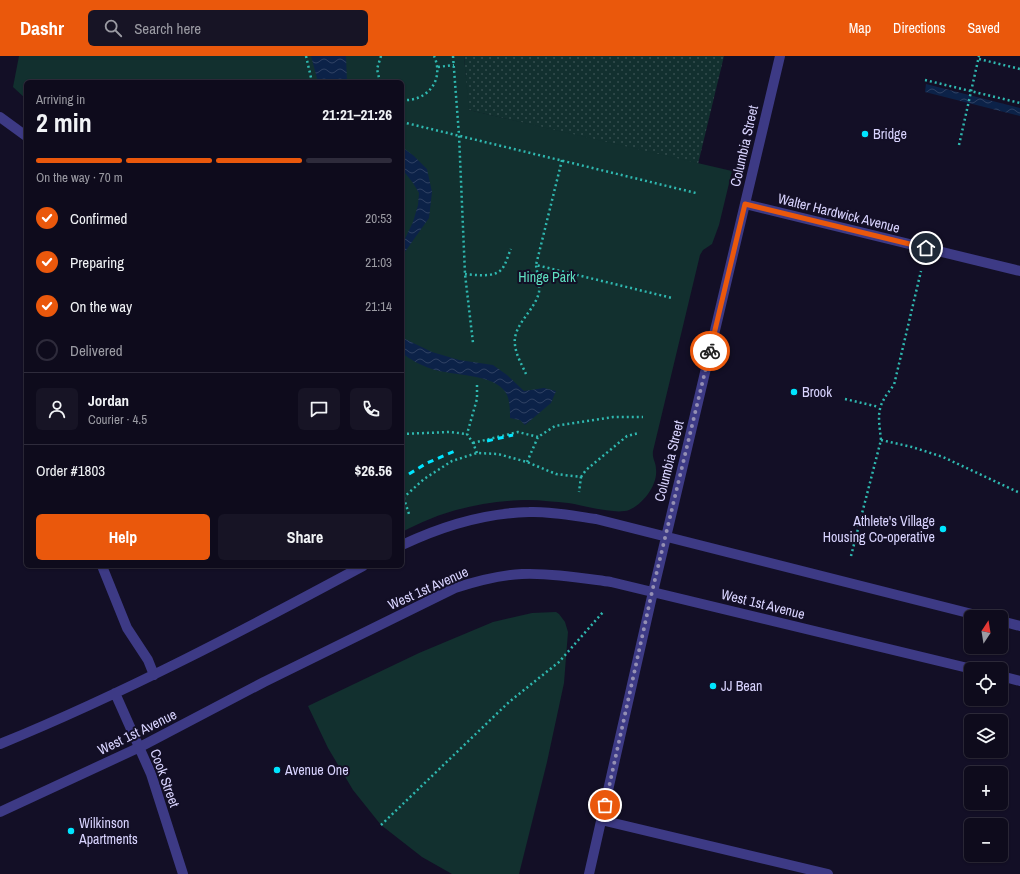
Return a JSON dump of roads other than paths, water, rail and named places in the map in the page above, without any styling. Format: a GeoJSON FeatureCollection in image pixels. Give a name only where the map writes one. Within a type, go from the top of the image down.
{"type":"FeatureCollection","features":[{"type":"Feature","properties":{"kind":"street","name":"Columbia Street"},"geometry":{"type":"LineString","coordinates":[[590,874],[652,592],[780,56]]}},
{"type":"Feature","properties":{"kind":"street"},"geometry":{"type":"LineString","coordinates":[[0,117],[24,135]]}},
{"type":"Feature","properties":{"kind":"street","name":"Walter Hardwick Avenue"},"geometry":{"type":"LineString","coordinates":[[745,204],[1020,271]]}},
{"type":"Feature","properties":{"kind":"street"},"geometry":{"type":"LineString","coordinates":[[404,544],[449,525],[502,514],[530,512],[557,513],[596,519],[666,536],[964,612]]}},
{"type":"Feature","properties":{"kind":"street"},"geometry":{"type":"LineString","coordinates":[[103,568],[127,628],[148,660],[154,675]]}},
{"type":"Feature","properties":{"kind":"street"},"geometry":{"type":"LineString","coordinates":[[0,744],[44,726],[154,675],[358,568]]}},
{"type":"Feature","properties":{"kind":"street","name":"West 1st Avenue"},"geometry":{"type":"LineString","coordinates":[[0,812],[140,747],[278,675],[455,588],[475,582],[521,574],[560,575],[611,582],[964,667]]}},
{"type":"Feature","properties":{"kind":"street"},"geometry":{"type":"LineString","coordinates":[[1008,623],[1020,626]]}},
{"type":"Feature","properties":{"kind":"street"},"geometry":{"type":"LineString","coordinates":[[1008,678],[1020,681]]}},
{"type":"Feature","properties":{"kind":"street","name":"Cook Street"},"geometry":{"type":"LineString","coordinates":[[115,693],[151,774],[183,874]]}},
{"type":"Feature","properties":{"kind":"street"},"geometry":{"type":"LineString","coordinates":[[601,820],[828,874]]}},
{"type":"Feature","properties":{"kind":"water"},"geometry":{"type":"Polygon","coordinates":[[[311,56],[346,56],[347,80],[317,80],[311,56]]]}},
{"type":"Feature","properties":{"kind":"water"},"geometry":{"type":"Polygon","coordinates":[[[926,84],[1020,108],[1020,116],[925,92],[926,84]]]}},
{"type":"Feature","properties":{"kind":"water"},"geometry":{"type":"Polygon","coordinates":[[[404,148],[427,169],[432,192],[429,218],[404,253],[404,241],[413,222],[418,205],[419,193],[404,172],[404,148]]]}},
{"type":"Feature","properties":{"kind":"water"},"geometry":{"type":"Polygon","coordinates":[[[404,337],[432,352],[459,360],[493,365],[507,375],[524,391],[544,388],[556,391],[551,403],[525,425],[520,420],[510,418],[510,408],[506,393],[492,382],[483,378],[440,371],[404,354],[404,337]]]}},
{"type":"Feature","properties":{"kind":"railway"},"geometry":{"type":"LineString","coordinates":[[487,441],[513,435]]}},
{"type":"Feature","properties":{"kind":"railway"},"geometry":{"type":"LineString","coordinates":[[409,474],[427,463],[457,450]]}},
{"type":"Feature","properties":{"kind":"place","name":"Bridge"},"geometry":{"type":"Point","coordinates":[865,134]}},
{"type":"Feature","properties":{"kind":"place","name":"Brook"},"geometry":{"type":"Point","coordinates":[794,392]}},
{"type":"Feature","properties":{"kind":"place","name":"Athlete's Village Housing Co-operative"},"geometry":{"type":"Point","coordinates":[943,529]}},
{"type":"Feature","properties":{"kind":"place","name":"JJ Bean"},"geometry":{"type":"Point","coordinates":[713,686]}},
{"type":"Feature","properties":{"kind":"place","name":"Avenue One"},"geometry":{"type":"Point","coordinates":[277,770]}},
{"type":"Feature","properties":{"kind":"place","name":"Wilkinson Apartments"},"geometry":{"type":"Point","coordinates":[71,831]}},
{"type":"Feature","properties":{"kind":"park label","name":"Hinge Park"},"geometry":{"type":"Point","coordinates":[547,277]}}]}
